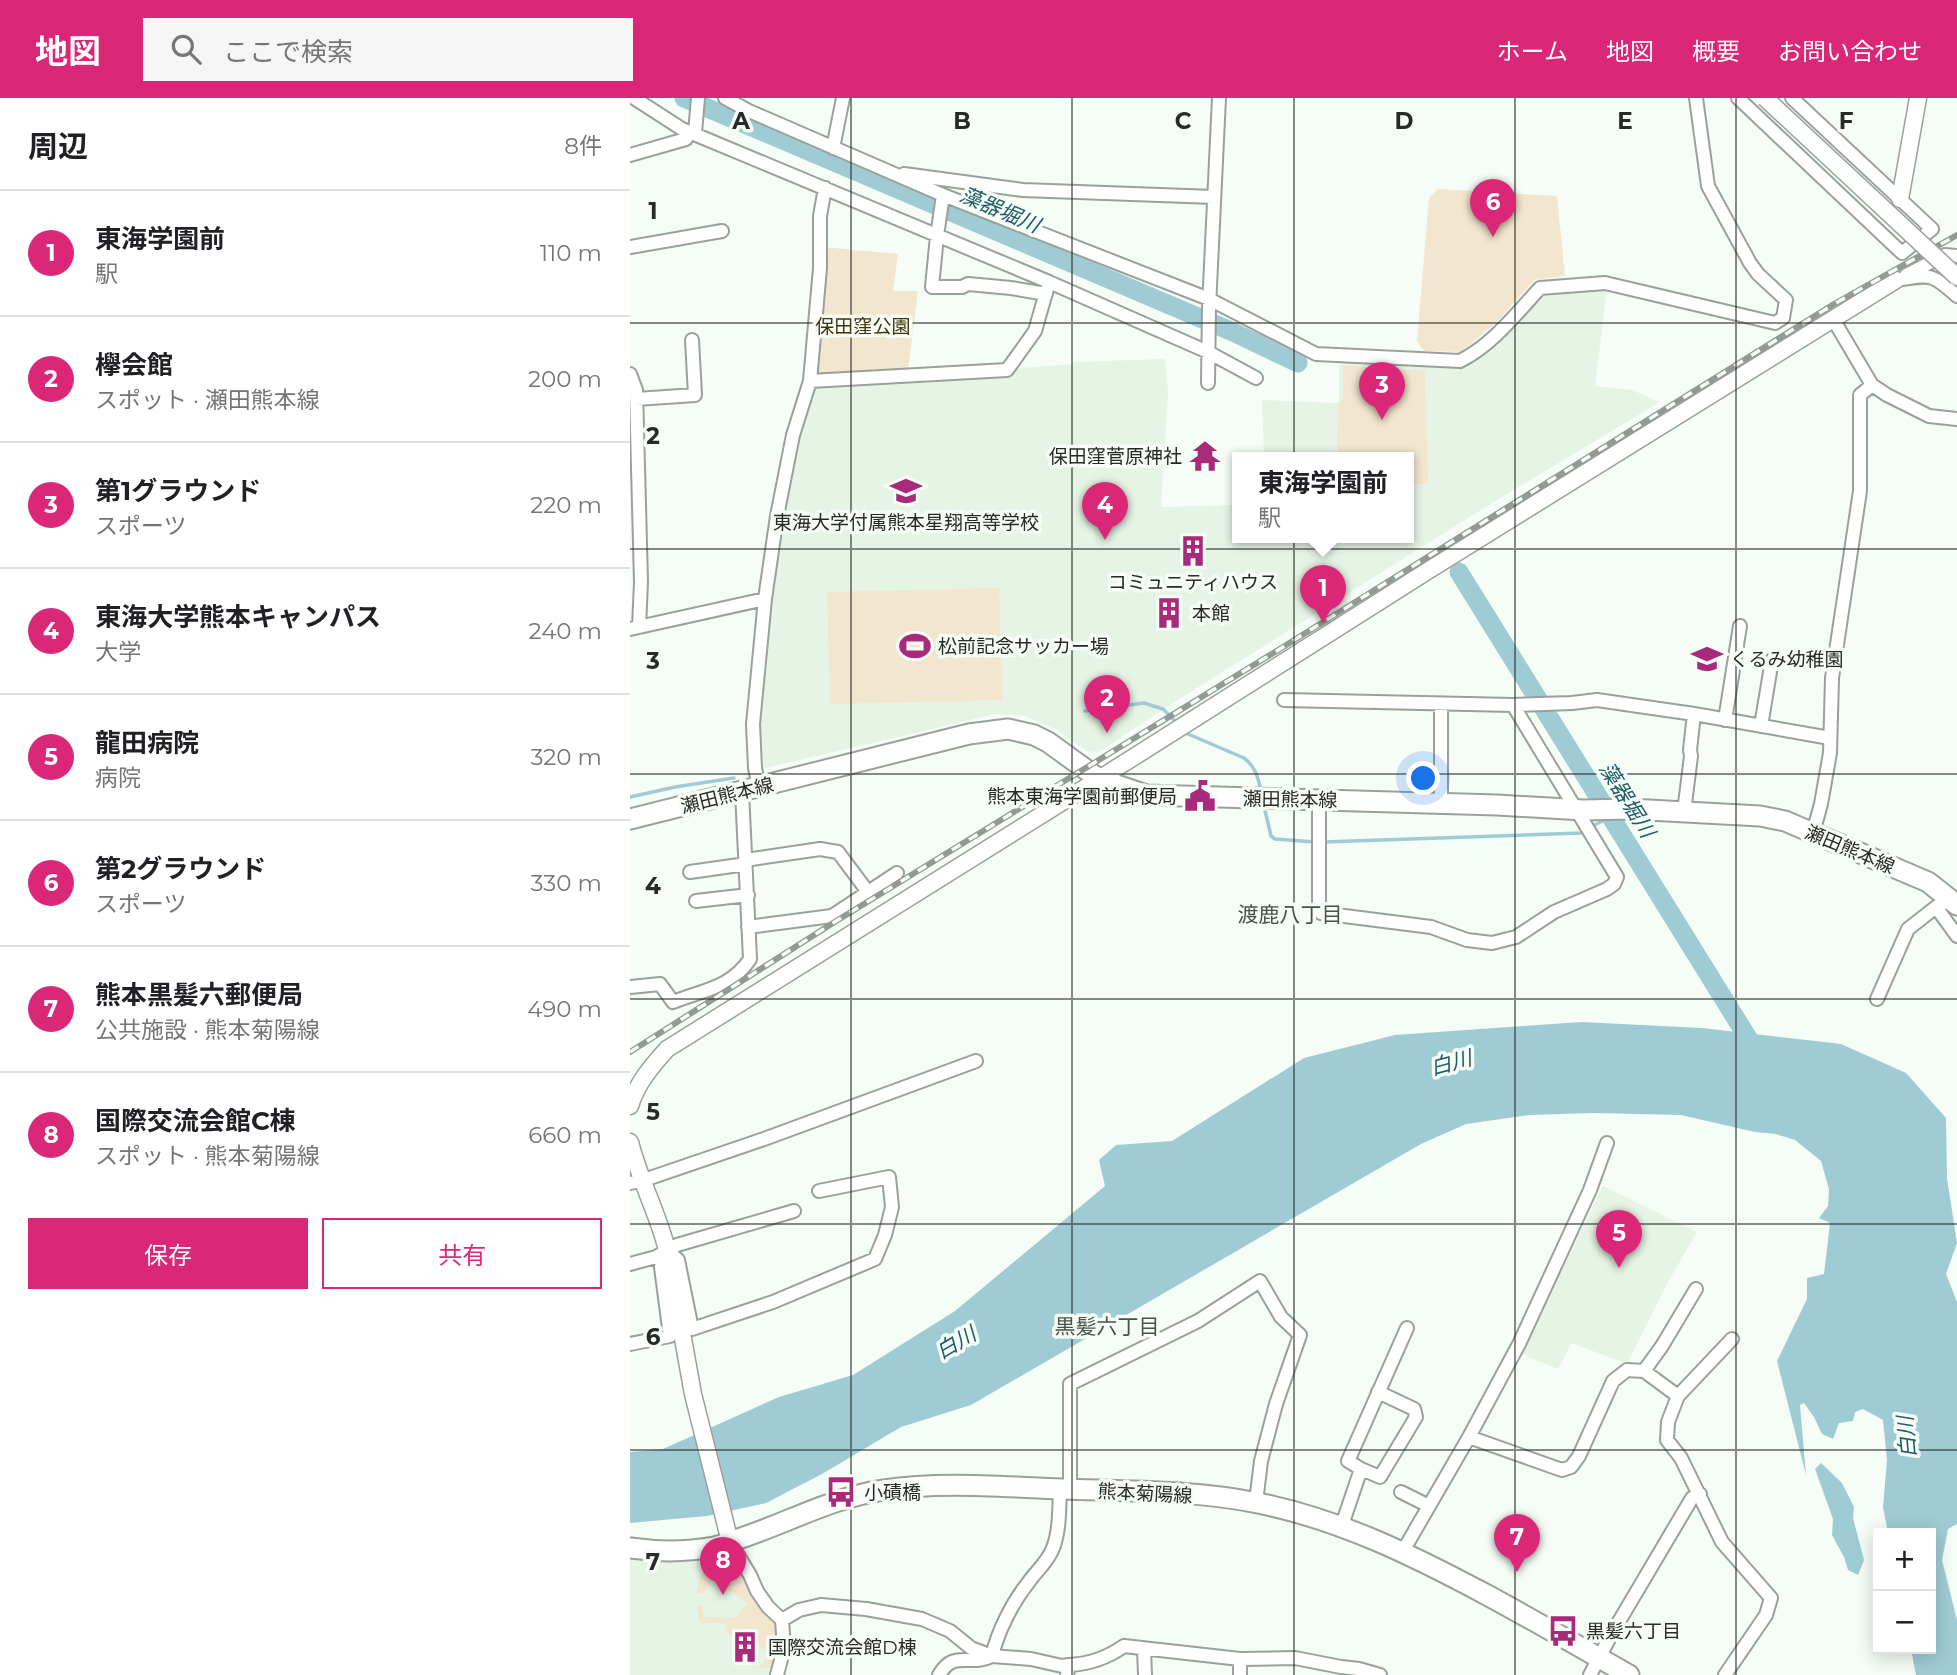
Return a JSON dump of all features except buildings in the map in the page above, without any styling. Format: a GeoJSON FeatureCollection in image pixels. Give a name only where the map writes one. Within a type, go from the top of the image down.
{"type":"FeatureCollection","features":[{"type":"Feature","properties":{"kind":"main road","name":"瀬田熊本線"},"geometry":{"type":"LineString","coordinates":[[630,820],[969,734],[1008,729],[1034,735],[1048,742],[1099,779],[1146,795],[1580,810],[1630,809],[1760,816],[1786,821],[1928,882],[1948,904]]}},
{"type":"Feature","properties":{"kind":"main road","name":"熊本菊陽線"},"geometry":{"type":"LineString","coordinates":[[630,1548],[676,1551],[715,1546],[843,1498],[922,1486],[1216,1496],[1305,1514],[1342,1525],[1403,1551],[1595,1666],[1629,1675]]}},
{"type":"Feature","properties":{"kind":"street"},"geometry":{"type":"LineString","coordinates":[[634,98],[674,124],[937,236],[1048,288],[1208,352],[1256,378]]}},
{"type":"Feature","properties":{"kind":"street"},"geometry":{"type":"LineString","coordinates":[[630,155],[686,139],[692,132],[698,98]]}},
{"type":"Feature","properties":{"kind":"street"},"geometry":{"type":"LineString","coordinates":[[725,98],[890,172],[943,199],[1209,303],[1316,354],[1460,361],[1474,354],[1540,288],[1605,283],[1775,323],[1783,318],[1786,300],[1750,263],[1708,186],[1696,98]]}},
{"type":"Feature","properties":{"kind":"street"},"geometry":{"type":"LineString","coordinates":[[833,148],[843,98]]}},
{"type":"Feature","properties":{"kind":"street"},"geometry":{"type":"LineString","coordinates":[[1208,383],[1219,98]]}},
{"type":"Feature","properties":{"kind":"street"},"geometry":{"type":"LineString","coordinates":[[1738,98],[1902,253],[1932,229],[1792,98]]}},
{"type":"Feature","properties":{"kind":"street"},"geometry":{"type":"LineString","coordinates":[[1765,98],[1957,277]]}},
{"type":"Feature","properties":{"kind":"street"},"geometry":{"type":"LineString","coordinates":[[1900,199],[1918,98]]}},
{"type":"Feature","properties":{"kind":"street"},"geometry":{"type":"LineString","coordinates":[[890,172],[1023,190],[1214,197]]}},
{"type":"Feature","properties":{"kind":"street"},"geometry":{"type":"LineString","coordinates":[[630,987],[660,984],[673,1002],[725,983],[742,971],[750,959],[746,862],[750,789],[755,768],[753,724],[765,599],[777,516],[793,435],[810,381],[820,268],[820,216],[825,188]]}},
{"type":"Feature","properties":{"kind":"street"},"geometry":{"type":"LineString","coordinates":[[943,199],[932,287],[962,287],[968,284],[1048,288]]}},
{"type":"Feature","properties":{"kind":"street"},"geometry":{"type":"LineString","coordinates":[[630,247],[722,231]]}},
{"type":"Feature","properties":{"kind":"street"},"geometry":{"type":"LineString","coordinates":[[630,1106],[636,1088],[667,1049],[1833,319],[1945,255],[1957,258]]}},
{"type":"Feature","properties":{"kind":"street"},"geometry":{"type":"LineString","coordinates":[[1936,279],[1957,258]]}},
{"type":"Feature","properties":{"kind":"street"},"geometry":{"type":"LineString","coordinates":[[1896,281],[1927,276],[1936,279],[1957,296]]}},
{"type":"Feature","properties":{"kind":"street"},"geometry":{"type":"LineString","coordinates":[[810,381],[1007,370],[1035,331],[1048,288]]}},
{"type":"Feature","properties":{"kind":"street"},"geometry":{"type":"LineString","coordinates":[[1833,319],[1872,385],[1929,416],[1957,419]]}},
{"type":"Feature","properties":{"kind":"street"},"geometry":{"type":"LineString","coordinates":[[636,399],[695,395],[692,340]]}},
{"type":"Feature","properties":{"kind":"street"},"geometry":{"type":"LineString","coordinates":[[630,374],[636,390],[641,582],[635,628],[765,599]]}},
{"type":"Feature","properties":{"kind":"street"},"geometry":{"type":"LineString","coordinates":[[1813,833],[1827,771],[1832,678],[1860,491],[1860,395],[1872,385]]}},
{"type":"Feature","properties":{"kind":"street"},"geometry":{"type":"LineString","coordinates":[[1725,720],[1740,626]]}},
{"type":"Feature","properties":{"kind":"street"},"geometry":{"type":"LineString","coordinates":[[1761,726],[1772,660]]}},
{"type":"Feature","properties":{"kind":"street"},"geometry":{"type":"LineString","coordinates":[[1284,700],[1513,705],[1597,700],[1830,738]]}},
{"type":"Feature","properties":{"kind":"street"},"geometry":{"type":"LineString","coordinates":[[1441,704],[1441,804]]}},
{"type":"Feature","properties":{"kind":"street"},"geometry":{"type":"LineString","coordinates":[[1319,799],[1321,913],[1431,927],[1467,940],[1492,943],[1516,937],[1554,912],[1607,889],[1614,884],[1617,877],[1580,810],[1513,705]]}},
{"type":"Feature","properties":{"kind":"street"},"geometry":{"type":"LineString","coordinates":[[1684,812],[1693,714]]}},
{"type":"Feature","properties":{"kind":"street"},"geometry":{"type":"LineString","coordinates":[[690,872],[820,849],[838,852],[869,892]]}},
{"type":"Feature","properties":{"kind":"street"},"geometry":{"type":"LineString","coordinates":[[748,927],[832,916],[897,873]]}},
{"type":"Feature","properties":{"kind":"street"},"geometry":{"type":"LineString","coordinates":[[696,901],[748,895]]}},
{"type":"Feature","properties":{"kind":"street"},"geometry":{"type":"LineString","coordinates":[[1877,999],[1908,929],[1948,904],[1957,936]]}},
{"type":"Feature","properties":{"kind":"street"},"geometry":{"type":"LineString","coordinates":[[636,1182],[764,1139],[976,1061]]}},
{"type":"Feature","properties":{"kind":"street"},"geometry":{"type":"LineString","coordinates":[[630,1142],[636,1182],[662,1228],[694,1394],[730,1542],[757,1591],[768,1607],[782,1620],[784,1648],[777,1675]]}},
{"type":"Feature","properties":{"kind":"street"},"geometry":{"type":"LineString","coordinates":[[1403,1551],[1519,1344],[1590,1190],[1606,1143]]}},
{"type":"Feature","properties":{"kind":"street"},"geometry":{"type":"LineString","coordinates":[[667,1250],[678,1260],[692,1328],[772,1302],[875,1259],[885,1236],[891,1207],[889,1177],[819,1191]]}},
{"type":"Feature","properties":{"kind":"street"},"geometry":{"type":"LineString","coordinates":[[630,1264],[656,1257],[677,1245],[794,1211]]}},
{"type":"Feature","properties":{"kind":"street"},"geometry":{"type":"LineString","coordinates":[[630,1344],[670,1336],[661,1266],[667,1250]]}},
{"type":"Feature","properties":{"kind":"street"},"geometry":{"type":"LineString","coordinates":[[992,1656],[1011,1610],[1054,1546],[1065,1489],[1070,1384],[1198,1321],[1260,1281],[1281,1317],[1300,1335],[1276,1404],[1261,1461],[1256,1503]]}},
{"type":"Feature","properties":{"kind":"street"},"geometry":{"type":"LineString","coordinates":[[1644,1371],[1696,1289]]}},
{"type":"Feature","properties":{"kind":"street"},"geometry":{"type":"LineString","coordinates":[[1378,1392],[1414,1409],[1416,1417],[1380,1476],[1348,1461],[1378,1392],[1407,1328]]}},
{"type":"Feature","properties":{"kind":"street"},"geometry":{"type":"LineString","coordinates":[[1725,1675],[1766,1615],[1771,1598],[1722,1542],[1681,1458],[1667,1440],[1668,1422],[1678,1396],[1732,1339]]}},
{"type":"Feature","properties":{"kind":"street"},"geometry":{"type":"LineString","coordinates":[[1469,1437],[1562,1470],[1571,1467],[1578,1457],[1613,1381],[1627,1370],[1644,1371],[1678,1396]]}},
{"type":"Feature","properties":{"kind":"street"},"geometry":{"type":"LineString","coordinates":[[1342,1525],[1361,1469]]}},
{"type":"Feature","properties":{"kind":"street"},"geometry":{"type":"LineString","coordinates":[[1401,1492],[1429,1506]]}},
{"type":"Feature","properties":{"kind":"street"},"geometry":{"type":"LineString","coordinates":[[1595,1666],[1692,1498],[1700,1494]]}},
{"type":"Feature","properties":{"kind":"street"},"geometry":{"type":"LineString","coordinates":[[782,1620],[799,1609],[821,1605],[910,1616],[950,1631],[971,1648],[992,1656],[1031,1659],[1062,1666],[1068,1670],[1114,1654],[1124,1646],[1240,1659],[1295,1658],[1340,1671],[1359,1668],[1380,1675]]}},
{"type":"Feature","properties":{"kind":"street"},"geometry":{"type":"LineString","coordinates":[[1144,1649],[1145,1675]]}},
{"type":"Feature","properties":{"kind":"street"},"geometry":{"type":"LineString","coordinates":[[939,1675],[945,1665],[954,1660],[983,1660],[992,1656]]}},
{"type":"Feature","properties":{"kind":"street"},"geometry":{"type":"LineString","coordinates":[[1240,1659],[1240,1675]]}},
{"type":"Feature","properties":{"kind":"shaded area"},"geometry":{"type":"Polygon","coordinates":[[[1607,289],[1595,386],[1632,390],[1660,402],[1492,503],[1099,752],[1087,751],[1055,729],[1025,716],[996,714],[761,769],[759,704],[763,642],[798,427],[812,385],[1074,362],[1165,359],[1168,392],[1161,507],[1232,505],[1232,543],[1414,543],[1414,452],[1264,452],[1262,400],[1337,403],[1339,366],[1346,362],[1457,365],[1544,292],[1607,289]]]}},
{"type":"Feature","properties":{"kind":"shaded area"},"geometry":{"type":"Polygon","coordinates":[[[1603,1186],[1697,1232],[1668,1282],[1627,1364],[1572,1343],[1558,1369],[1521,1354],[1603,1186]]]}},
{"type":"Feature","properties":{"kind":"shaded area"},"geometry":{"type":"Polygon","coordinates":[[[736,1553],[751,1593],[773,1618],[774,1675],[630,1675],[630,1559],[684,1561],[736,1553]]]}},
{"type":"Feature","properties":{"kind":"green space"},"geometry":{"type":"Polygon","coordinates":[[[1438,189],[1557,196],[1565,276],[1534,280],[1498,321],[1461,352],[1424,351],[1417,341],[1429,198],[1438,189]]]}},
{"type":"Feature","properties":{"kind":"green space","name":"保田窪公園"},"geometry":{"type":"Polygon","coordinates":[[[823,247],[898,254],[893,291],[918,291],[908,370],[821,375],[815,370],[823,247]]]}},
{"type":"Feature","properties":{"kind":"green space"},"geometry":{"type":"Polygon","coordinates":[[[1343,365],[1425,371],[1428,484],[1414,485],[1414,452],[1337,452],[1338,406],[1343,398],[1343,365]]]}},
{"type":"Feature","properties":{"kind":"green space","name":"松前記念サッカー場"},"geometry":{"type":"Polygon","coordinates":[[[999,588],[1003,700],[830,704],[827,592],[999,588]]]}},
{"type":"Feature","properties":{"kind":"green space"},"geometry":{"type":"Polygon","coordinates":[[[736,1553],[751,1593],[777,1624],[780,1637],[776,1668],[759,1667],[769,1653],[736,1629],[731,1636],[725,1623],[705,1623],[705,1627],[699,1621],[697,1605],[702,1606],[704,1617],[731,1618],[738,1616],[747,1603],[713,1579],[703,1594],[697,1593],[697,1585],[703,1571],[722,1558],[736,1553]]]}},
{"type":"Feature","properties":{"kind":"water","name":"白川"},"geometry":{"type":"Polygon","coordinates":[[[1581,1022],[1702,1028],[1841,1044],[1906,1073],[1946,1118],[1947,1178],[1957,1243],[1946,1274],[1957,1302],[1957,1524],[1948,1529],[1942,1560],[1957,1620],[1957,1675],[1916,1675],[1912,1654],[1936,1654],[1936,1528],[1887,1528],[1883,1507],[1887,1460],[1883,1420],[1863,1409],[1855,1412],[1853,1421],[1839,1423],[1833,1439],[1822,1434],[1804,1403],[1800,1405],[1806,1475],[1777,1361],[1807,1299],[1807,1278],[1824,1274],[1830,1223],[1819,1218],[1828,1206],[1829,1189],[1821,1161],[1795,1140],[1681,1115],[1529,1115],[1466,1124],[1421,1144],[971,1405],[901,1427],[822,1474],[766,1503],[707,1516],[630,1523],[630,1452],[663,1449],[779,1397],[853,1375],[955,1311],[1105,1186],[1099,1160],[1116,1145],[1172,1141],[1304,1058],[1395,1035],[1581,1022]]]}},
{"type":"Feature","properties":{"kind":"water"},"geometry":{"type":"Polygon","coordinates":[[[1821,1463],[1842,1483],[1854,1507],[1853,1518],[1864,1560],[1858,1575],[1848,1570],[1832,1535],[1833,1519],[1815,1469],[1821,1463]]]}},
{"type":"Feature","properties":{"kind":"waterway","name":"藻器堀川"},"geometry":{"type":"LineString","coordinates":[[684,98],[1233,332],[1298,363]]}},
{"type":"Feature","properties":{"kind":"waterway","name":"藻器堀川"},"geometry":{"type":"LineString","coordinates":[[1459,572],[1756,1051]]}},
{"type":"Feature","properties":{"kind":"waterway"},"geometry":{"type":"LineString","coordinates":[[1085,711],[1144,703],[1163,709],[1177,723]]}},
{"type":"Feature","properties":{"kind":"waterway"},"geometry":{"type":"LineString","coordinates":[[1185,731],[1248,761],[1254,769],[1261,791]]}},
{"type":"Feature","properties":{"kind":"waterway"},"geometry":{"type":"LineString","coordinates":[[630,797],[734,778]]}},
{"type":"Feature","properties":{"kind":"waterway"},"geometry":{"type":"LineString","coordinates":[[1264,806],[1271,836],[1275,839],[1315,842]]}},
{"type":"Feature","properties":{"kind":"waterway"},"geometry":{"type":"LineString","coordinates":[[1591,827],[1604,820]]}},
{"type":"Feature","properties":{"kind":"waterway"},"geometry":{"type":"LineString","coordinates":[[1323,842],[1584,831]]}},
{"type":"Feature","properties":{"kind":"railway"},"geometry":{"type":"LineString","coordinates":[[630,1052],[833,923],[1834,304],[1957,235]]}},
{"type":"Feature","properties":{"kind":"place","name":"第2グラウンド"},"geometry":{"type":"Point","coordinates":[1493,237]}},
{"type":"Feature","properties":{"kind":"place","name":"第1グラウンド"},"geometry":{"type":"Point","coordinates":[1382,420]}},
{"type":"Feature","properties":{"kind":"place","name":"保田窪菅原神社"},"geometry":{"type":"Point","coordinates":[1205,456]}},
{"type":"Feature","properties":{"kind":"place","name":"東海大学付属熊本星翔高等学校"},"geometry":{"type":"Point","coordinates":[906,491]}},
{"type":"Feature","properties":{"kind":"place","name":"東海大学熊本キャンパス"},"geometry":{"type":"Point","coordinates":[1105,540]}},
{"type":"Feature","properties":{"kind":"place","name":"コミュニティハウス"},"geometry":{"type":"Point","coordinates":[1193,551]}},
{"type":"Feature","properties":{"kind":"place","name":"本館"},"geometry":{"type":"Point","coordinates":[1169,613]}},
{"type":"Feature","properties":{"kind":"place","name":"東海学園前"},"geometry":{"type":"Point","coordinates":[1323,623]}},
{"type":"Feature","properties":{"kind":"place","name":"松前記念サッカー場"},"geometry":{"type":"Point","coordinates":[915,646]}},
{"type":"Feature","properties":{"kind":"place","name":"くるみ幼稚園"},"geometry":{"type":"Point","coordinates":[1707,659]}},
{"type":"Feature","properties":{"kind":"place","name":"欅会館"},"geometry":{"type":"Point","coordinates":[1107,733]}},
{"type":"Feature","properties":{"kind":"place","name":"熊本東海学園前郵便局"},"geometry":{"type":"Point","coordinates":[1200,796]}},
{"type":"Feature","properties":{"kind":"place","name":"龍田病院"},"geometry":{"type":"Point","coordinates":[1619,1268]}},
{"type":"Feature","properties":{"kind":"place","name":"小磧橋"},"geometry":{"type":"Point","coordinates":[841,1492]}},
{"type":"Feature","properties":{"kind":"place","name":"熊本黒髪六郵便局"},"geometry":{"type":"Point","coordinates":[1517,1572]}},
{"type":"Feature","properties":{"kind":"place","name":"国際交流会館C棟"},"geometry":{"type":"Point","coordinates":[723,1595]}},
{"type":"Feature","properties":{"kind":"place","name":"黒髪六丁目"},"geometry":{"type":"Point","coordinates":[1563,1631]}},
{"type":"Feature","properties":{"kind":"place","name":"国際交流会館D棟"},"geometry":{"type":"Point","coordinates":[745,1647]}},
{"type":"Feature","properties":{"kind":"district","name":"渡鹿八丁目"},"geometry":{"type":"Point","coordinates":[1290,915]}},
{"type":"Feature","properties":{"kind":"district","name":"黒髪六丁目"},"geometry":{"type":"Point","coordinates":[1107,1327]}}]}
